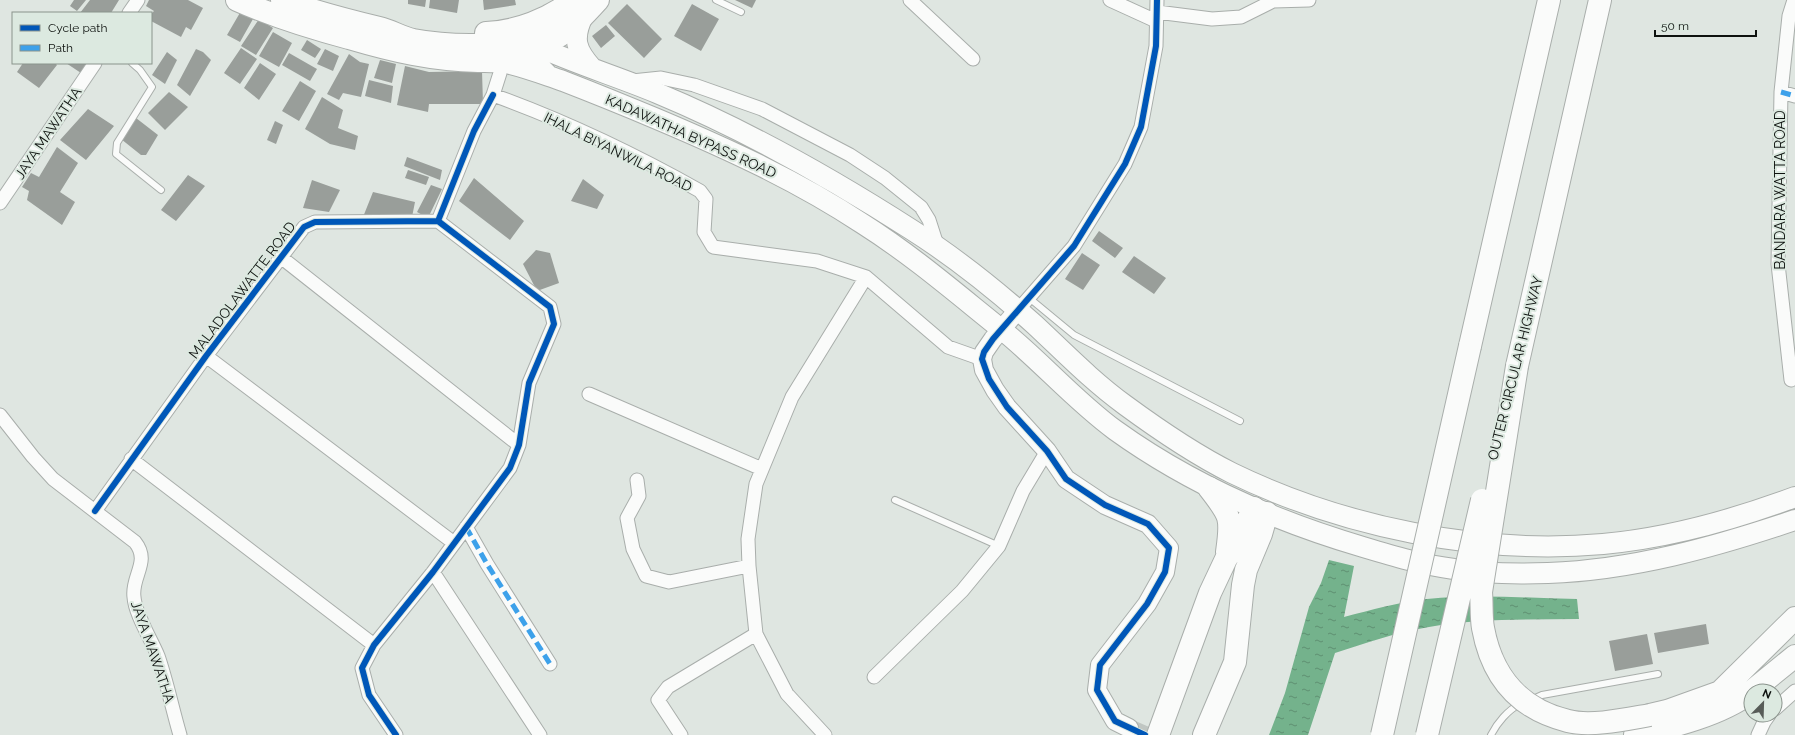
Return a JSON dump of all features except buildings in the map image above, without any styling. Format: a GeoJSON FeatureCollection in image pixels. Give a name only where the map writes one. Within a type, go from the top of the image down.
{"type":"FeatureCollection","features":[{"type":"Feature","properties":{"kind":"highway"},"geometry":{"type":"LineString","coordinates":[[237,0],[281,18],[407,54],[447,60],[500,62],[519,55],[532,44],[550,15]]}},
{"type":"Feature","properties":{"kind":"highway"},"geometry":{"type":"LineString","coordinates":[[282,0],[384,30],[401,37],[441,44],[532,44],[548,41],[560,35],[578,8]]}},
{"type":"Feature","properties":{"kind":"highway"},"geometry":{"type":"LineString","coordinates":[[384,30],[455,34],[494,33],[533,22],[550,15],[578,8],[598,0]]}},
{"type":"Feature","properties":{"kind":"highway"},"geometry":{"type":"LineString","coordinates":[[1382,735],[1549,0]]}},
{"type":"Feature","properties":{"kind":"highway","name":"OUTER CIRCULAR HIGHWAY"},"geometry":{"type":"LineString","coordinates":[[1427,735],[1487,480],[1517,366],[1600,0]]}},
{"type":"Feature","properties":{"kind":"highway"},"geometry":{"type":"LineString","coordinates":[[1517,366],[1481,592],[1483,628],[1494,665],[1506,684],[1531,707],[1569,722],[1603,723],[1646,727],[1713,713],[1743,698]]}},
{"type":"Feature","properties":{"kind":"highway"},"geometry":{"type":"LineString","coordinates":[[1209,488],[1223,506],[1229,520],[1230,529],[1226,559]]}},
{"type":"Feature","properties":{"kind":"highway"},"geometry":{"type":"LineString","coordinates":[[1158,735],[1210,593],[1226,559],[1261,511]]}},
{"type":"Feature","properties":{"kind":"highway"},"geometry":{"type":"LineString","coordinates":[[1204,735],[1235,662],[1243,585],[1246,570],[1261,534],[1261,511]]}},
{"type":"Feature","properties":{"kind":"highway"},"geometry":{"type":"LineString","coordinates":[[1646,727],[1667,711],[1720,692],[1795,618]]}},
{"type":"Feature","properties":{"kind":"highway"},"geometry":{"type":"LineString","coordinates":[[1761,683],[1795,656]]}},
{"type":"Feature","properties":{"kind":"highway"},"geometry":{"type":"LineString","coordinates":[[1377,735],[1389,704]]}},
{"type":"Feature","properties":{"kind":"main road"},"geometry":{"type":"LineString","coordinates":[[578,8],[576,40],[581,55],[592,68]]}},
{"type":"Feature","properties":{"kind":"main road","name":"KADAWATHA BYPASS ROAD"},"geometry":{"type":"LineString","coordinates":[[532,44],[554,54],[628,82],[707,116],[771,147],[860,198],[1023,303],[1100,386],[1151,425],[1213,462],[1270,490],[1353,518],[1412,532],[1496,544],[1538,546],[1605,544],[1676,533],[1726,521],[1795,497]]}},
{"type":"Feature","properties":{"kind":"main road"},"geometry":{"type":"LineString","coordinates":[[532,44],[535,62],[549,76]]}},
{"type":"Feature","properties":{"kind":"main road","name":"KADAWATHA BYPASS ROAD"},"geometry":{"type":"LineString","coordinates":[[500,62],[520,66],[549,76],[708,140],[782,177],[837,207],[885,238],[1001,329],[1070,393],[1114,429],[1147,452],[1209,488],[1261,511],[1324,535],[1406,559],[1456,570],[1498,573],[1549,573],[1582,571],[1652,560],[1717,545],[1795,520]]}},
{"type":"Feature","properties":{"kind":"main road"},"geometry":{"type":"LineString","coordinates":[[1261,511],[1270,490]]}},
{"type":"Feature","properties":{"kind":"street"},"geometry":{"type":"LineString","coordinates":[[130,12],[138,0]]}},
{"type":"Feature","properties":{"kind":"street"},"geometry":{"type":"LineString","coordinates":[[910,0],[973,59]]}},
{"type":"Feature","properties":{"kind":"street"},"geometry":{"type":"LineString","coordinates":[[1110,0],[1157,11],[1212,19],[1242,17],[1273,1],[1309,0]]}},
{"type":"Feature","properties":{"kind":"street","name":"BANDARA WATTA ROAD"},"geometry":{"type":"LineString","coordinates":[[1791,380],[1778,264],[1781,92],[1789,16],[1794,0]]}},
{"type":"Feature","properties":{"kind":"street"},"geometry":{"type":"LineString","coordinates":[[1129,728],[1115,721],[1097,690],[1100,666],[1147,604],[1165,572],[1169,548],[1148,524],[1105,505],[1066,479],[1047,451],[1007,407],[995,390],[984,370],[982,359],[987,346],[1074,246],[1125,164],[1141,126],[1156,46],[1157,11]]}},
{"type":"Feature","properties":{"kind":"street"},"geometry":{"type":"LineString","coordinates":[[396,735],[370,695],[362,668],[374,645],[433,572],[510,468],[519,445],[529,383],[554,324],[550,308],[438,221],[474,131],[493,95],[500,73],[500,62]]}},
{"type":"Feature","properties":{"kind":"street","name":"JAYA MAWATHA"},"geometry":{"type":"LineString","coordinates":[[0,203],[95,64]]}},
{"type":"Feature","properties":{"kind":"street"},"geometry":{"type":"LineString","coordinates":[[628,82],[648,78],[661,78],[694,85],[762,109],[850,154],[885,178],[921,207],[929,220],[938,248]]}},
{"type":"Feature","properties":{"kind":"street"},"geometry":{"type":"LineString","coordinates":[[1781,92],[1795,96]]}},
{"type":"Feature","properties":{"kind":"street","name":"IHALA BIYANWILA ROAD"},"geometry":{"type":"LineString","coordinates":[[493,95],[528,108],[612,146],[700,191],[706,199],[704,232],[713,247],[817,261],[866,277],[948,347],[982,359]]}},
{"type":"Feature","properties":{"kind":"street","name":"MALADOLAWATTE ROAD"},"geometry":{"type":"LineString","coordinates":[[95,511],[206,356],[282,258],[304,227],[315,222],[438,221]]}},
{"type":"Feature","properties":{"kind":"street"},"geometry":{"type":"LineString","coordinates":[[282,258],[519,445]]}},
{"type":"Feature","properties":{"kind":"street"},"geometry":{"type":"LineString","coordinates":[[825,735],[787,694],[756,634],[749,566],[748,539],[756,484],[792,397],[866,277]]}},
{"type":"Feature","properties":{"kind":"street"},"geometry":{"type":"LineString","coordinates":[[206,356],[454,543]]}},
{"type":"Feature","properties":{"kind":"street"},"geometry":{"type":"LineString","coordinates":[[589,394],[762,469]]}},
{"type":"Feature","properties":{"kind":"street","name":"JAYA MAWATHA"},"geometry":{"type":"LineString","coordinates":[[0,415],[43,469],[53,479],[135,542],[141,549],[142,559],[133,595],[136,607],[150,636],[167,681],[178,734]]}},
{"type":"Feature","properties":{"kind":"street"},"geometry":{"type":"LineString","coordinates":[[874,677],[962,591],[999,546],[1023,491],[1047,451]]}},
{"type":"Feature","properties":{"kind":"street"},"geometry":{"type":"LineString","coordinates":[[131,459],[374,645]]}},
{"type":"Feature","properties":{"kind":"street"},"geometry":{"type":"LineString","coordinates":[[637,480],[639,496],[627,518],[633,549],[646,576],[669,582],[749,566]]}},
{"type":"Feature","properties":{"kind":"street"},"geometry":{"type":"LineString","coordinates":[[466,527],[487,564],[550,664]]}},
{"type":"Feature","properties":{"kind":"street"},"geometry":{"type":"LineString","coordinates":[[433,572],[540,735]]}},
{"type":"Feature","properties":{"kind":"street"},"geometry":{"type":"LineString","coordinates":[[681,735],[658,700],[668,687],[756,634]]}},
{"type":"Feature","properties":{"kind":"street"},"geometry":{"type":"LineString","coordinates":[[1783,701],[1795,691]]}},
{"type":"Feature","properties":{"kind":"street"},"geometry":{"type":"LineString","coordinates":[[1758,735],[1764,723]]}},
{"type":"Feature","properties":{"kind":"lane"},"geometry":{"type":"LineString","coordinates":[[716,0],[741,12]]}},
{"type":"Feature","properties":{"kind":"lane"},"geometry":{"type":"LineString","coordinates":[[133,64],[140,70],[152,86],[117,143],[116,154],[161,190]]}},
{"type":"Feature","properties":{"kind":"lane"},"geometry":{"type":"LineString","coordinates":[[1023,303],[1074,335],[1240,422]]}},
{"type":"Feature","properties":{"kind":"lane"},"geometry":{"type":"LineString","coordinates":[[895,500],[999,546]]}},
{"type":"Feature","properties":{"kind":"lane"},"geometry":{"type":"LineString","coordinates":[[1491,735],[1495,726],[1514,708],[1542,695],[1658,674]]}},
{"type":"Feature","properties":{"kind":"water"},"geometry":{"type":"Polygon","coordinates":[[[1329,560],[1354,566],[1344,617],[1385,606],[1417,600],[1483,597],[1577,599],[1579,619],[1504,620],[1447,624],[1393,635],[1335,653],[1308,735],[1269,735],[1285,693],[1309,607],[1321,583],[1329,560]]]}},
{"type":"Feature","properties":{"kind":"tunnel"},"geometry":{"type":"LineString","coordinates":[[1129,728],[1145,735]]}},
{"type":"Feature","properties":{"kind":"marked path"},"geometry":{"type":"LineString","coordinates":[[1781,92],[1795,96]]}},
{"type":"Feature","properties":{"kind":"marked path"},"geometry":{"type":"LineString","coordinates":[[466,527],[487,564],[550,664]]}},
{"type":"Feature","properties":{"kind":"cycle path"},"geometry":{"type":"LineString","coordinates":[[1145,735],[1115,721],[1097,690],[1100,665],[1147,604],[1165,572],[1169,548],[1148,524],[1105,505],[1066,479],[1047,451],[1007,407],[989,379],[982,359],[984,352],[993,339],[1074,246],[1125,164],[1141,127],[1156,46],[1157,0]]}},
{"type":"Feature","properties":{"kind":"cycle path"},"geometry":{"type":"LineString","coordinates":[[95,511],[206,356],[304,227],[315,222],[438,221],[474,131],[493,95]]}},
{"type":"Feature","properties":{"kind":"cycle path"},"geometry":{"type":"LineString","coordinates":[[396,735],[369,695],[362,668],[374,645],[433,572],[510,468],[519,445],[529,383],[554,324],[550,307],[438,221]]}}]}
